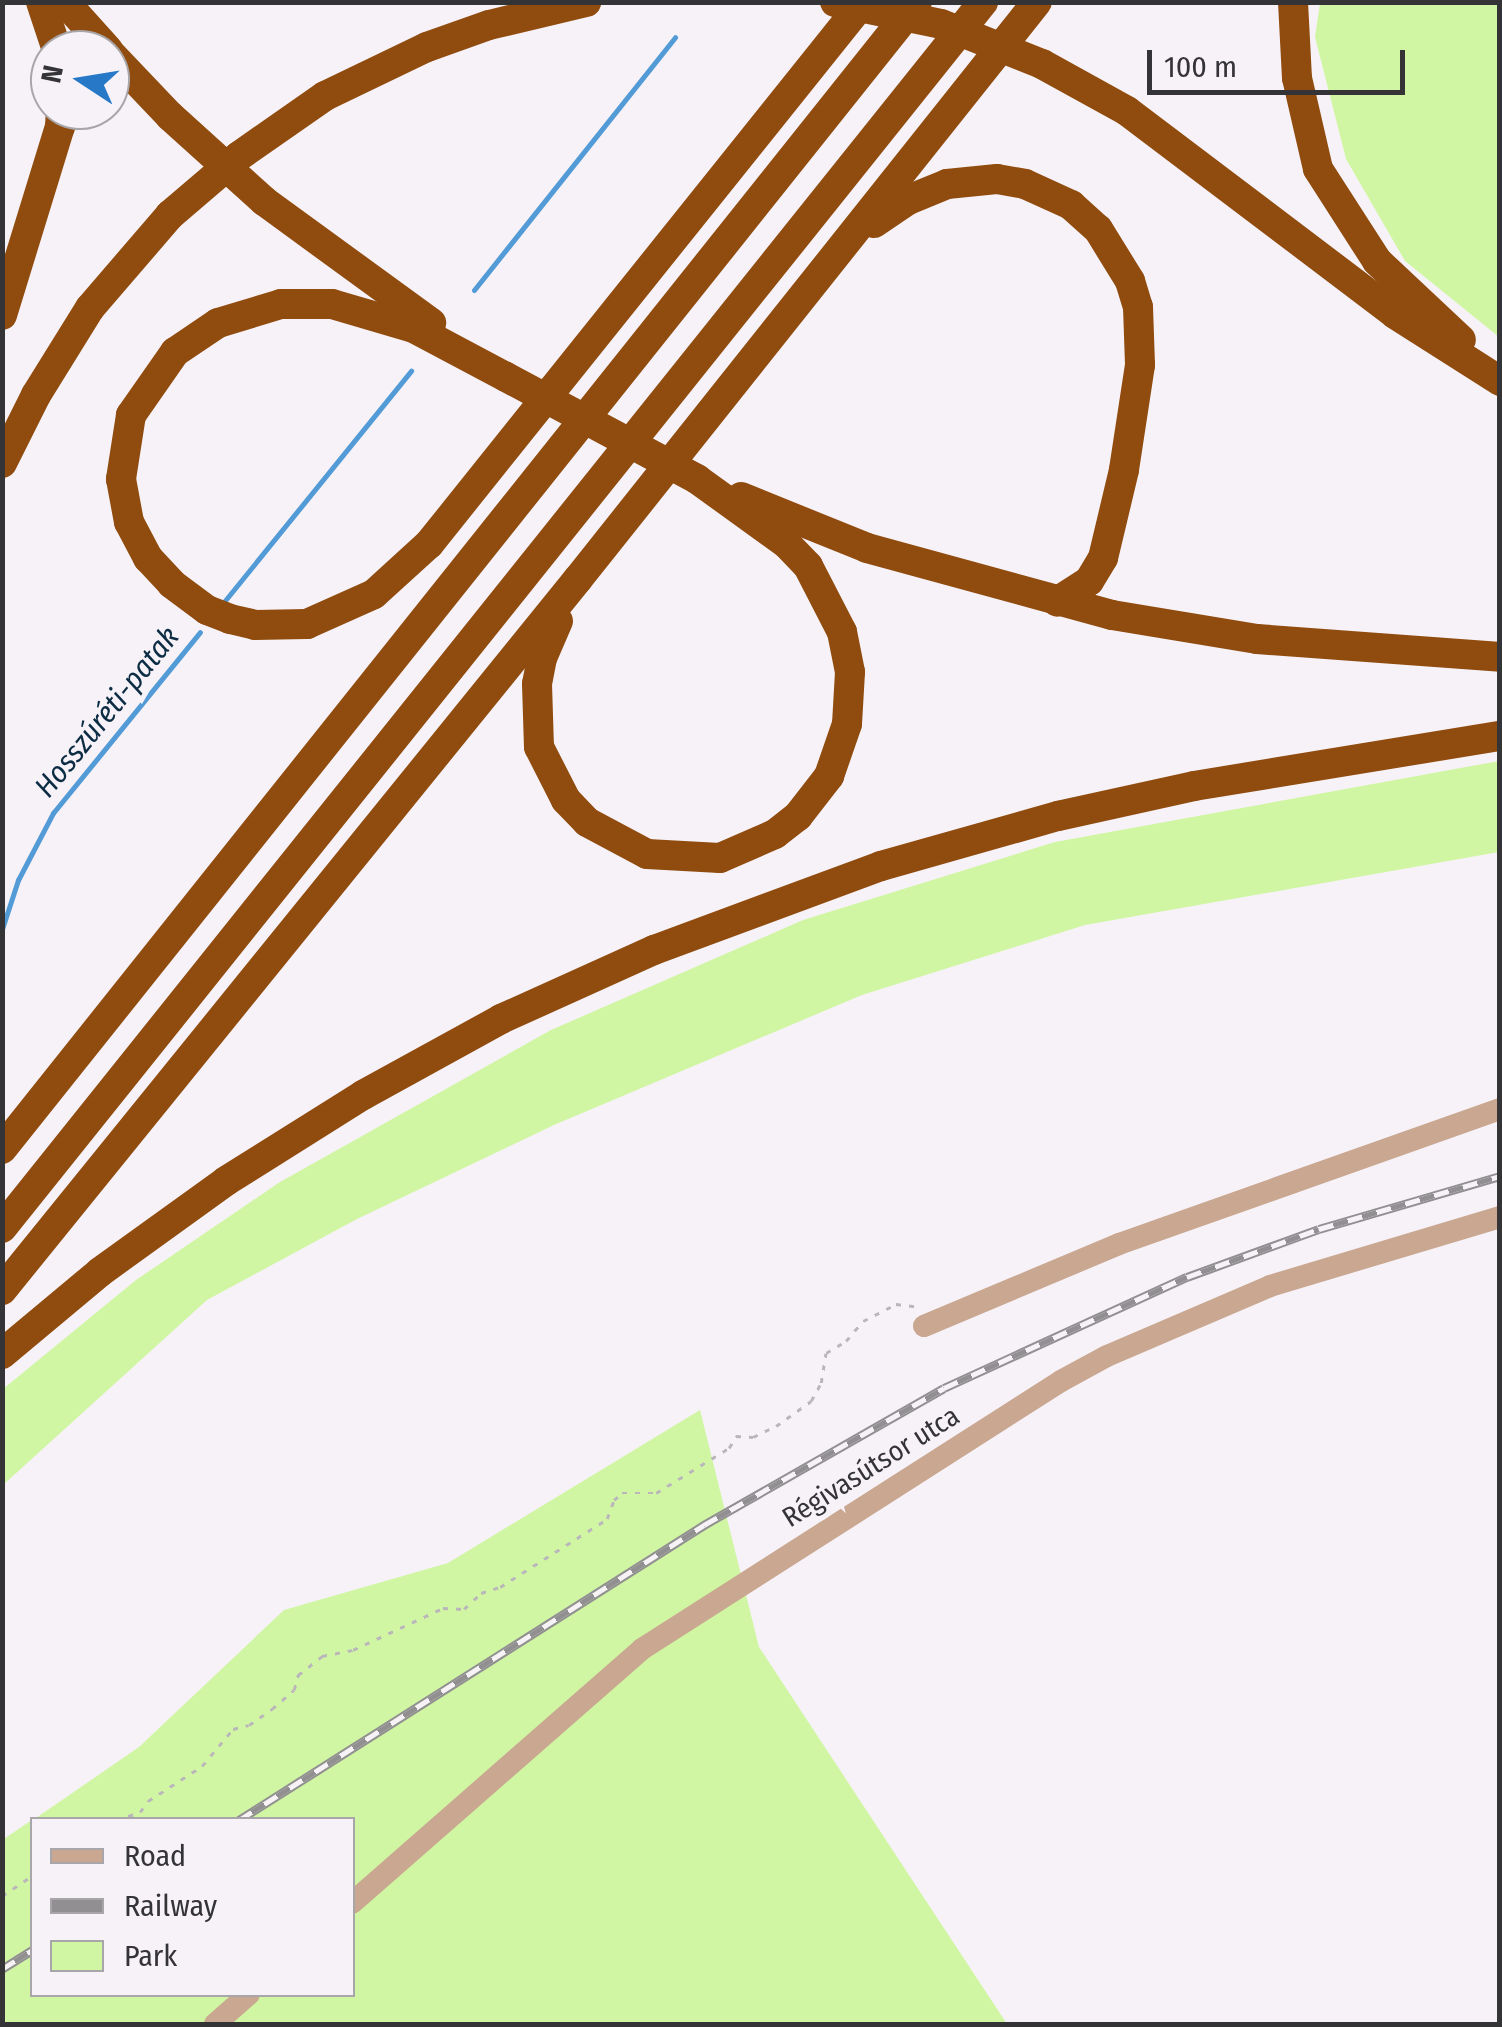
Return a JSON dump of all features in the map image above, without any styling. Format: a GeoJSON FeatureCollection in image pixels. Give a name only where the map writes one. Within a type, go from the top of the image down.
{"type":"FeatureCollection","features":[{"type":"Feature","properties":{"kind":"highway"},"geometry":{"type":"LineString","coordinates":[[41,2],[50,30]]}},
{"type":"Feature","properties":{"kind":"highway"},"geometry":{"type":"LineString","coordinates":[[64,2],[90,30]]}},
{"type":"Feature","properties":{"kind":"highway"},"geometry":{"type":"LineString","coordinates":[[2,462],[36,395],[90,308],[170,215],[239,156],[325,96],[428,47],[489,25],[586,2]]}},
{"type":"Feature","properties":{"kind":"highway"},"geometry":{"type":"LineString","coordinates":[[835,2],[941,24],[1042,64],[1128,111],[1395,314],[1500,378]]}},
{"type":"Feature","properties":{"kind":"highway"},"geometry":{"type":"LineString","coordinates":[[862,2],[428,544],[392,580],[354,606],[307,624],[254,625],[218,616],[186,597],[160,572],[137,540],[124,500],[121,457],[130,415],[175,352],[218,323],[262,308],[332,304],[414,328],[506,377],[697,479],[867,548],[1057,602],[1257,639],[1408,654],[1500,657]]}},
{"type":"Feature","properties":{"kind":"highway"},"geometry":{"type":"LineString","coordinates":[[2,1149],[917,2]]}},
{"type":"Feature","properties":{"kind":"highway"},"geometry":{"type":"LineString","coordinates":[[2,1228],[983,2]]}},
{"type":"Feature","properties":{"kind":"highway"},"geometry":{"type":"LineString","coordinates":[[2,1290],[578,579],[1036,2]]}},
{"type":"Feature","properties":{"kind":"highway"},"geometry":{"type":"LineString","coordinates":[[1293,2],[1296,78],[1318,169],[1376,260],[1500,378]]}},
{"type":"Feature","properties":{"kind":"highway"},"geometry":{"type":"LineString","coordinates":[[130,73],[170,116],[264,201],[506,377]]}},
{"type":"Feature","properties":{"kind":"highway"},"geometry":{"type":"LineString","coordinates":[[2,315],[59,130]]}},
{"type":"Feature","properties":{"kind":"highway"},"geometry":{"type":"LineString","coordinates":[[815,282],[893,209],[947,184],[996,179],[1049,192],[1098,230],[1130,281],[1138,307],[1140,365],[1124,470],[1102,558],[1089,582],[1057,602]]}},
{"type":"Feature","properties":{"kind":"highway"},"geometry":{"type":"LineString","coordinates":[[578,579],[548,641],[538,684],[539,747],[566,800],[587,822],[615,841],[648,854],[683,859],[720,858],[734,853],[775,834],[798,816],[830,776],[847,724],[850,672],[842,632],[808,566],[787,544],[697,479]]}},
{"type":"Feature","properties":{"kind":"highway"},"geometry":{"type":"LineString","coordinates":[[2,1354],[100,1272],[195,1204],[363,1095],[501,1020],[654,950],[881,866],[1058,816],[1194,786],[1500,736]]}},
{"type":"Feature","properties":{"kind":"street"},"geometry":{"type":"LineString","coordinates":[[933,1323],[1137,1238],[1500,1109]]}},
{"type":"Feature","properties":{"kind":"street","name":"Régivasútsor utca"},"geometry":{"type":"LineString","coordinates":[[355,1900],[642,1648],[1061,1381],[1107,1356],[1270,1286],[1500,1217]]}},
{"type":"Feature","properties":{"kind":"street"},"geometry":{"type":"LineString","coordinates":[[214,2024],[246,1997]]}},
{"type":"Feature","properties":{"kind":"path"},"geometry":{"type":"LineString","coordinates":[[125,1817],[140,1812],[148,1801],[202,1766],[234,1729],[249,1726],[294,1690],[298,1675],[322,1656],[353,1650],[442,1608],[464,1608],[480,1593],[500,1587],[607,1519],[614,1500],[622,1493],[656,1493],[729,1448],[736,1436],[753,1436],[776,1426],[811,1401],[821,1383],[826,1352],[881,1309],[916,1306],[933,1323]]}},
{"type":"Feature","properties":{"kind":"path"},"geometry":{"type":"LineString","coordinates":[[2,1896],[30,1877]]}},
{"type":"Feature","properties":{"kind":"green space"},"geometry":{"type":"Polygon","coordinates":[[[1320,3],[1499,3],[1499,337],[1405,261],[1346,159],[1315,37],[1320,3]]]}},
{"type":"Feature","properties":{"kind":"green space"},"geometry":{"type":"Polygon","coordinates":[[[1499,761],[1499,852],[1085,925],[862,995],[554,1125],[357,1219],[207,1300],[3,1485],[3,1389],[136,1280],[280,1182],[551,1030],[803,920],[1055,842],[1499,761]]]}},
{"type":"Feature","properties":{"kind":"green space"},"geometry":{"type":"Polygon","coordinates":[[[700,1410],[759,1647],[1007,2024],[3,2024],[2,1840],[30,1821],[30,1997],[355,1997],[355,1817],[37,1817],[139,1747],[284,1610],[448,1563],[700,1410]]]}},
{"type":"Feature","properties":{"kind":"waterway","name":"Hosszúréti-patak"},"geometry":{"type":"LineString","coordinates":[[474,290],[675,37]]}},
{"type":"Feature","properties":{"kind":"waterway","name":"Hosszúréti-patak"},"geometry":{"type":"LineString","coordinates":[[223,603],[411,371]]}},
{"type":"Feature","properties":{"kind":"waterway","name":"Hosszúréti-patak"},"geometry":{"type":"LineString","coordinates":[[2,929],[18,880],[53,813],[200,632]]}},
{"type":"Feature","properties":{"kind":"railway"},"geometry":{"type":"LineString","coordinates":[[244,1817],[704,1525],[944,1388],[1187,1277],[1319,1229],[1500,1176]]}},
{"type":"Feature","properties":{"kind":"railway"},"geometry":{"type":"LineString","coordinates":[[2,1969],[30,1951]]}}]}
